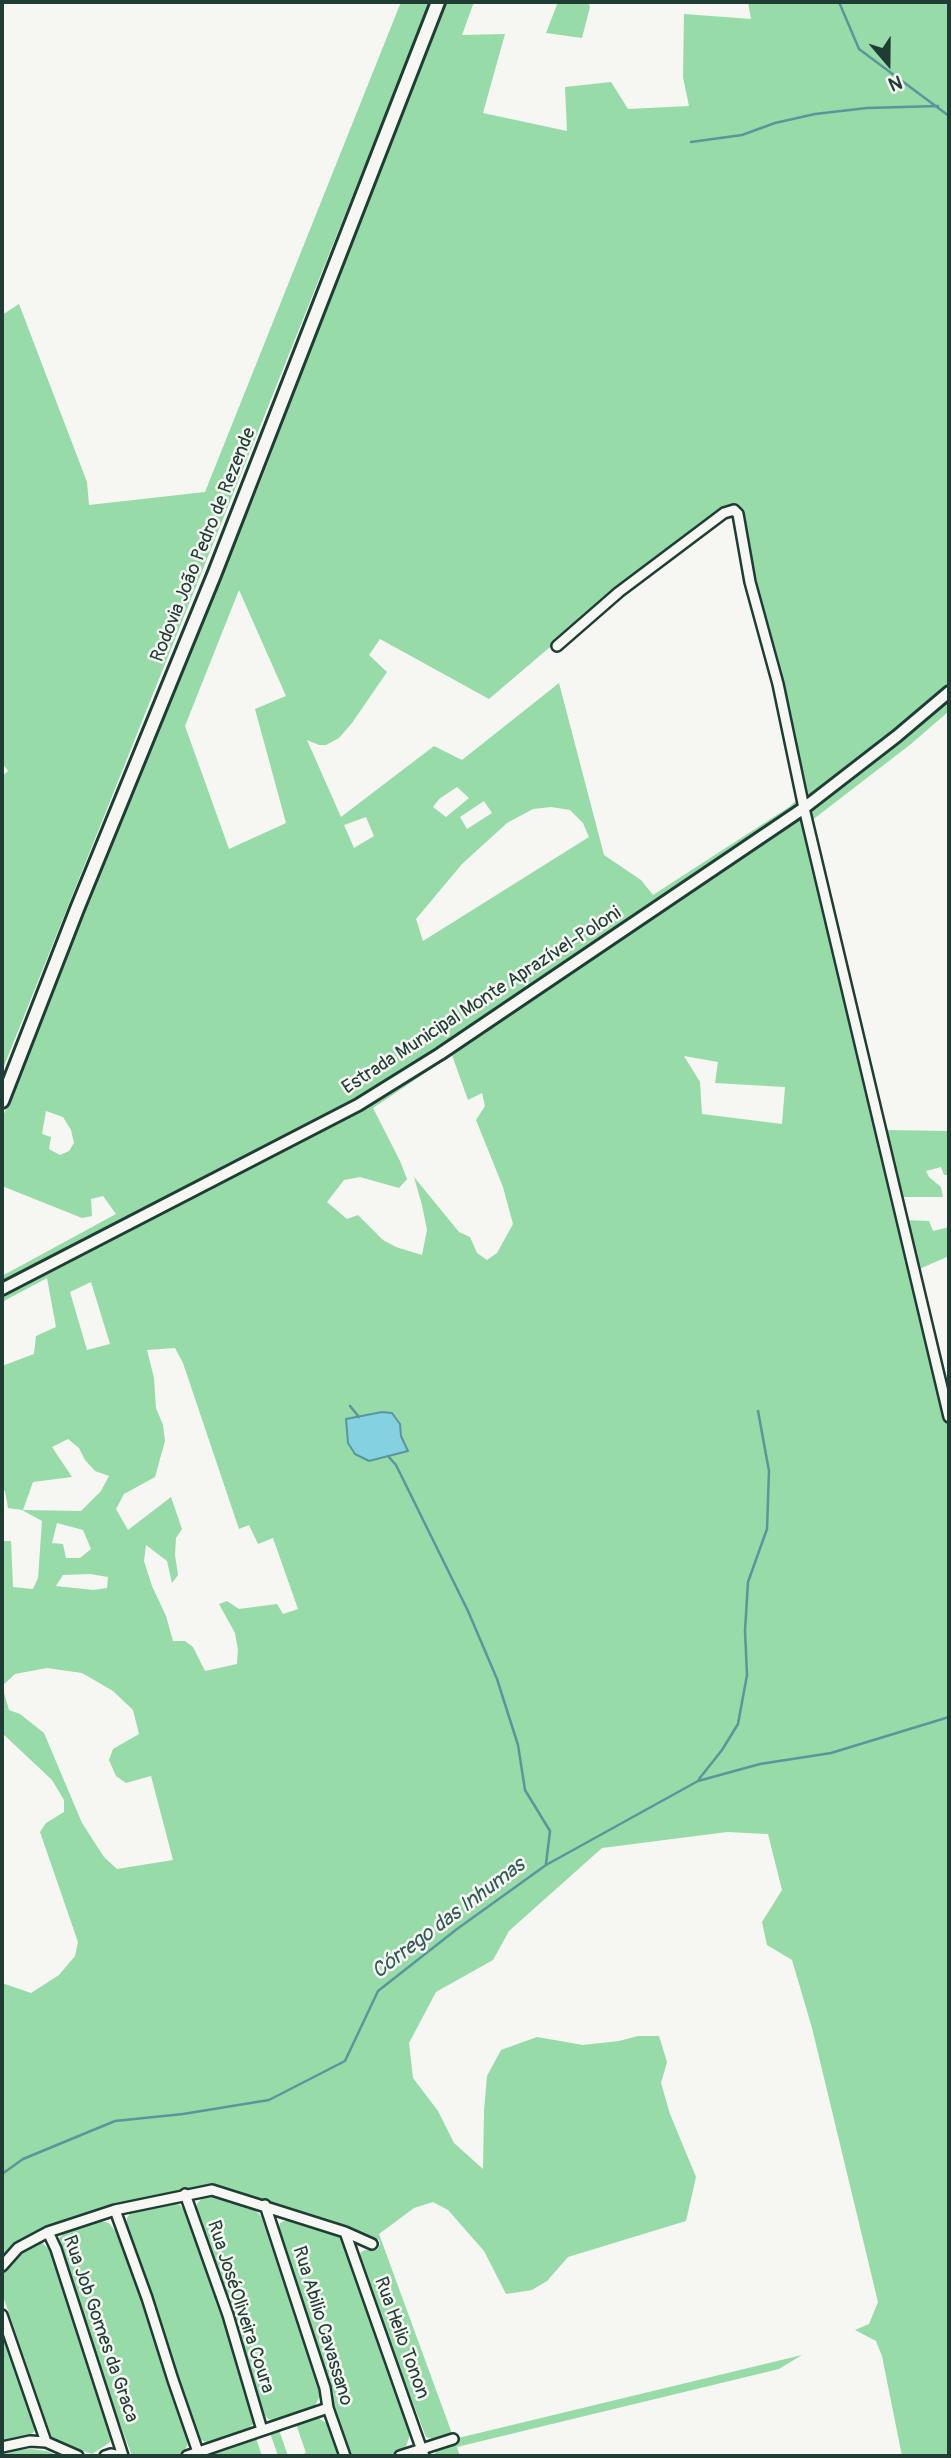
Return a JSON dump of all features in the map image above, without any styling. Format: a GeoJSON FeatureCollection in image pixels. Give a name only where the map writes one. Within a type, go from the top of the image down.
{"type":"FeatureCollection","features":[{"type":"Feature","properties":{"kind":"main road","name":"Rodovia João Pedro de Rezende"},"geometry":{"type":"LineString","coordinates":[[2,1101],[77,909],[214,575],[438,2]]}},
{"type":"Feature","properties":{"kind":"street"},"geometry":{"type":"LineString","coordinates":[[558,646],[619,592],[724,513],[731,510],[736,512],[740,519],[750,582],[778,684],[804,808],[949,1417]]}},
{"type":"Feature","properties":{"kind":"street","name":"Estrada Municipal Monte Aprazível-Poloni"},"geometry":{"type":"LineString","coordinates":[[2,1289],[358,1105],[440,1054],[804,808],[949,692]]}},
{"type":"Feature","properties":{"kind":"street"},"geometry":{"type":"LineString","coordinates":[[2,2266],[18,2248],[48,2232],[115,2210],[212,2190],[345,2232],[372,2244]]}},
{"type":"Feature","properties":{"kind":"street","name":"Rua JoséOliveira Coura"},"geometry":{"type":"LineString","coordinates":[[185,2194],[228,2315],[262,2430]]}},
{"type":"Feature","properties":{"kind":"street","name":"Rua Abilio Cavassano"},"geometry":{"type":"LineString","coordinates":[[265,2205],[345,2456]]}},
{"type":"Feature","properties":{"kind":"street"},"geometry":{"type":"LineString","coordinates":[[115,2210],[148,2298],[198,2452]]}},
{"type":"Feature","properties":{"kind":"street","name":"Rua Job Gomes da Graca"},"geometry":{"type":"LineString","coordinates":[[48,2232],[119,2438],[120,2456]]}},
{"type":"Feature","properties":{"kind":"street","name":"Rua Helio Tonon"},"geometry":{"type":"LineString","coordinates":[[345,2232],[423,2453]]}},
{"type":"Feature","properties":{"kind":"street"},"geometry":{"type":"LineString","coordinates":[[2,2315],[46,2442]]}},
{"type":"Feature","properties":{"kind":"street"},"geometry":{"type":"LineString","coordinates":[[187,2456],[328,2408]]}},
{"type":"Feature","properties":{"kind":"street"},"geometry":{"type":"LineString","coordinates":[[400,2456],[423,2453],[453,2439]]}},
{"type":"Feature","properties":{"kind":"street"},"geometry":{"type":"LineString","coordinates":[[2,2447],[30,2441],[46,2442],[78,2456]]}},
{"type":"Feature","properties":{"kind":"street"},"geometry":{"type":"LineString","coordinates":[[105,2456],[120,2456]]}},
{"type":"Feature","properties":{"kind":"green space"},"geometry":{"type":"Polygon","coordinates":[[[401,2],[430,2],[2,1071],[2,776],[8,771],[2,763],[2,315],[19,304],[87,482],[89,505],[205,492],[401,2]]]}},
{"type":"Feature","properties":{"kind":"green space"},"geometry":{"type":"Polygon","coordinates":[[[444,2],[474,2],[462,35],[505,34],[483,113],[567,131],[565,87],[611,82],[628,109],[689,106],[683,77],[684,14],[751,19],[748,2],[949,2],[949,687],[813,796],[806,793],[782,682],[754,580],[747,535],[742,517],[734,509],[617,590],[489,699],[380,639],[369,655],[387,672],[352,723],[339,738],[326,745],[307,740],[341,817],[434,746],[462,760],[559,683],[604,855],[641,880],[653,895],[789,807],[800,797],[801,805],[356,1103],[2,1286],[2,1276],[116,1214],[103,1196],[91,1199],[92,1216],[82,1218],[2,1186],[2,1119],[260,483],[444,2]],[[239,590],[185,726],[229,849],[286,823],[255,709],[286,696],[239,590]],[[457,787],[439,799],[433,807],[446,817],[469,798],[457,787]],[[484,801],[460,817],[467,829],[492,813],[484,801]],[[551,807],[533,809],[507,823],[462,864],[416,919],[423,941],[589,837],[583,823],[570,810],[551,807]],[[366,817],[344,825],[354,848],[374,836],[366,817]],[[46,1111],[42,1134],[51,1137],[49,1149],[60,1155],[69,1151],[74,1143],[71,1130],[63,1117],[46,1111]]]}},
{"type":"Feature","properties":{"kind":"green space"},"geometry":{"type":"Polygon","coordinates":[[[558,2],[588,2],[590,7],[582,38],[546,33],[558,2]]]}},
{"type":"Feature","properties":{"kind":"green space"},"geometry":{"type":"Polygon","coordinates":[[[949,697],[949,711],[911,744],[811,821],[807,811],[949,697]]]}},
{"type":"Feature","properties":{"kind":"green space"},"geometry":{"type":"Polygon","coordinates":[[[798,817],[804,825],[949,1432],[949,2456],[902,2456],[882,2356],[876,2341],[855,2330],[869,2324],[878,2302],[812,2028],[792,1960],[767,1945],[762,1922],[782,1890],[768,1834],[727,1832],[602,1848],[509,1931],[493,1960],[436,1992],[409,2043],[413,2078],[438,2111],[454,2143],[483,2169],[487,2076],[501,2050],[537,2037],[583,2045],[638,2036],[659,2036],[667,2062],[661,2083],[670,2114],[696,2177],[686,2221],[568,2257],[547,2281],[532,2290],[506,2294],[484,2251],[448,2210],[433,2202],[414,2208],[379,2234],[454,2439],[802,2355],[779,2369],[457,2447],[460,2456],[434,2456],[437,2449],[453,2443],[426,2437],[358,2259],[361,2252],[368,2249],[377,2250],[379,2240],[265,2201],[212,2187],[184,2189],[112,2205],[46,2227],[15,2246],[2,2258],[2,1983],[31,1993],[59,1975],[75,1956],[78,1942],[40,1832],[46,1823],[64,1812],[64,1800],[52,1780],[2,1733],[2,1686],[2,1541],[11,1541],[13,1587],[33,1589],[38,1578],[42,1521],[22,1510],[8,1508],[5,1491],[2,1490],[2,1366],[34,1354],[36,1336],[56,1327],[47,1278],[2,1302],[2,1293],[360,1107],[798,817]],[[452,1055],[373,1108],[407,1179],[399,1188],[360,1177],[344,1180],[327,1202],[347,1219],[358,1215],[383,1240],[422,1255],[427,1230],[414,1177],[459,1232],[470,1237],[477,1253],[487,1260],[497,1253],[513,1224],[503,1187],[476,1120],[485,1106],[482,1093],[468,1100],[452,1055]],[[684,1056],[700,1082],[702,1114],[782,1124],[785,1087],[715,1083],[718,1062],[684,1056]],[[91,1282],[70,1292],[87,1350],[110,1344],[91,1282]],[[175,1348],[147,1350],[154,1378],[156,1408],[163,1425],[165,1441],[155,1477],[124,1494],[116,1509],[128,1530],[171,1497],[182,1529],[176,1538],[178,1575],[172,1583],[167,1561],[146,1545],[144,1561],[173,1641],[185,1641],[193,1647],[205,1671],[237,1664],[235,1633],[219,1604],[227,1601],[239,1609],[277,1604],[283,1614],[298,1609],[273,1538],[258,1544],[249,1525],[239,1529],[183,1363],[175,1348]],[[382,1412],[346,1419],[348,1443],[401,1436],[400,1424],[382,1412]],[[68,1439],[52,1447],[72,1477],[33,1482],[23,1510],[81,1511],[101,1491],[109,1476],[95,1471],[79,1448],[68,1439]],[[57,1523],[52,1543],[63,1544],[66,1558],[80,1558],[91,1549],[83,1530],[57,1523]],[[90,1574],[63,1575],[56,1586],[93,1590],[107,1588],[108,1577],[90,1574]],[[47,1668],[15,1674],[2,1686],[9,1710],[20,1714],[44,1733],[82,1823],[104,1857],[117,1869],[173,1860],[151,1776],[126,1783],[116,1776],[109,1760],[113,1749],[139,1734],[133,1710],[113,1691],[82,1673],[47,1668]]]}},
{"type":"Feature","properties":{"kind":"green space"},"geometry":{"type":"Polygon","coordinates":[[[885,1130],[949,1131],[949,1175],[944,1175],[941,1167],[926,1171],[941,1187],[943,1197],[900,1197],[885,1130]]]}},
{"type":"Feature","properties":{"kind":"green space"},"geometry":{"type":"Polygon","coordinates":[[[905,1220],[929,1221],[933,1231],[949,1227],[949,1256],[917,1270],[905,1220]]]}},
{"type":"Feature","properties":{"kind":"green space"},"geometry":{"type":"Polygon","coordinates":[[[213,2196],[249,2205],[261,2216],[319,2389],[319,2398],[314,2407],[276,2421],[268,2419],[262,2412],[233,2315],[195,2213],[202,2198],[213,2196]]]}},
{"type":"Feature","properties":{"kind":"green space"},"geometry":{"type":"Polygon","coordinates":[[[171,2202],[180,2205],[186,2213],[224,2314],[254,2423],[247,2430],[211,2444],[201,2440],[197,2434],[126,2228],[131,2212],[171,2202]]]}},
{"type":"Feature","properties":{"kind":"green space"},"geometry":{"type":"Polygon","coordinates":[[[289,2219],[338,2235],[343,2241],[410,2434],[405,2450],[385,2456],[352,2455],[333,2408],[278,2232],[280,2223],[289,2219]]]}},
{"type":"Feature","properties":{"kind":"green space"},"geometry":{"type":"Polygon","coordinates":[[[100,2221],[109,2223],[115,2231],[143,2300],[188,2438],[183,2453],[174,2456],[132,2456],[94,2354],[59,2238],[66,2232],[100,2221]]]}},
{"type":"Feature","properties":{"kind":"green space"},"geometry":{"type":"Polygon","coordinates":[[[41,2242],[49,2249],[112,2428],[113,2436],[109,2443],[92,2454],[58,2443],[52,2438],[2,2293],[2,2274],[22,2251],[41,2242]]]}},
{"type":"Feature","properties":{"kind":"green space"},"geometry":{"type":"Polygon","coordinates":[[[2,2328],[36,2424],[34,2432],[26,2437],[2,2442],[2,2328]]]}},
{"type":"Feature","properties":{"kind":"green space"},"geometry":{"type":"Polygon","coordinates":[[[317,2417],[329,2425],[339,2456],[296,2456],[306,2453],[296,2424],[317,2417]]]}},
{"type":"Feature","properties":{"kind":"green space"},"geometry":{"type":"Polygon","coordinates":[[[279,2430],[288,2456],[278,2456],[270,2433],[279,2430]]]}},
{"type":"Feature","properties":{"kind":"green space"},"geometry":{"type":"Polygon","coordinates":[[[256,2438],[262,2456],[204,2456],[256,2438]]]}},
{"type":"Feature","properties":{"kind":"green space"},"geometry":{"type":"Polygon","coordinates":[[[30,2449],[59,2456],[2,2456],[2,2453],[7,2451],[30,2449]]]}},
{"type":"Feature","properties":{"kind":"water"},"geometry":{"type":"Polygon","coordinates":[[[382,1412],[392,1413],[400,1424],[401,1436],[408,1451],[369,1461],[355,1454],[348,1443],[346,1419],[382,1412]]]}},
{"type":"Feature","properties":{"kind":"waterway"},"geometry":{"type":"LineString","coordinates":[[839,2],[859,49],[949,116]]}},
{"type":"Feature","properties":{"kind":"waterway"},"geometry":{"type":"LineString","coordinates":[[691,142],[742,135],[775,123],[815,114],[867,108],[938,106]]}},
{"type":"Feature","properties":{"kind":"waterway"},"geometry":{"type":"LineString","coordinates":[[350,1406],[359,1417]]}},
{"type":"Feature","properties":{"kind":"waterway"},"geometry":{"type":"LineString","coordinates":[[699,1779],[738,1724],[747,1675],[745,1631],[748,1582],[767,1529],[769,1471],[758,1411]]}},
{"type":"Feature","properties":{"kind":"waterway"},"geometry":{"type":"LineString","coordinates":[[388,1456],[396,1465],[468,1611],[497,1679],[518,1745],[525,1790],[550,1831],[546,1864]]}},
{"type":"Feature","properties":{"kind":"waterway","name":"Córrego das Inhumas"},"geometry":{"type":"LineString","coordinates":[[2,2174],[23,2159],[115,2121],[183,2114],[269,2100],[345,2061],[378,1991],[457,1929],[546,1865],[698,1781],[760,1764],[831,1753],[949,1717]]}}]}
